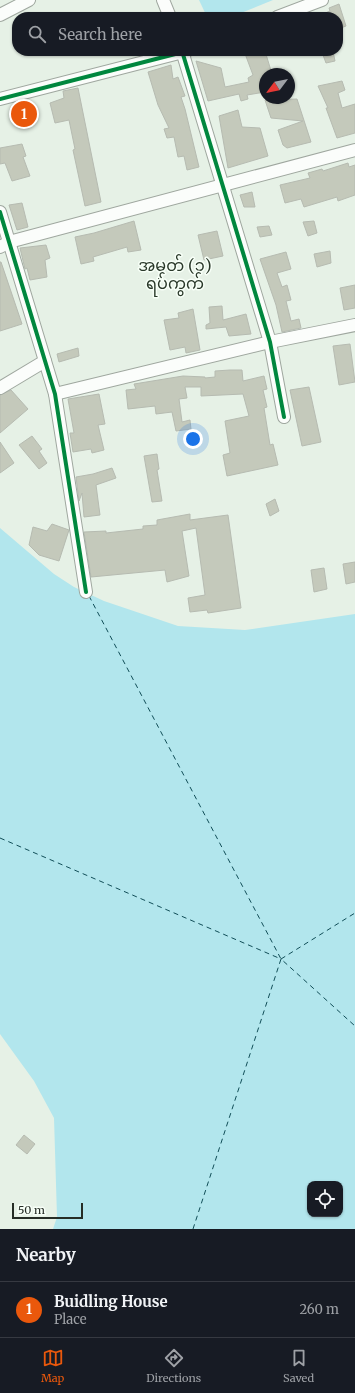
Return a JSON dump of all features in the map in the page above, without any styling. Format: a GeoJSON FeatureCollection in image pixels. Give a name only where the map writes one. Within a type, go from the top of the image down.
{"type":"FeatureCollection","features":[{"type":"Feature","properties":{"kind":"street"},"geometry":{"type":"LineString","coordinates":[[0,15],[29,0]]}},
{"type":"Feature","properties":{"kind":"street"},"geometry":{"type":"LineString","coordinates":[[163,0],[168,12]]}},
{"type":"Feature","properties":{"kind":"street"},"geometry":{"type":"LineString","coordinates":[[290,12],[322,0]]}},
{"type":"Feature","properties":{"kind":"street"},"geometry":{"type":"LineString","coordinates":[[0,99],[168,56]]}},
{"type":"Feature","properties":{"kind":"street"},"geometry":{"type":"LineString","coordinates":[[185,56],[270,342],[284,416]]}},
{"type":"Feature","properties":{"kind":"street"},"geometry":{"type":"LineString","coordinates":[[5,245],[355,150]]}},
{"type":"Feature","properties":{"kind":"street"},"geometry":{"type":"LineString","coordinates":[[0,212],[5,245],[55,394],[86,592]]}},
{"type":"Feature","properties":{"kind":"street"},"geometry":{"type":"LineString","coordinates":[[55,394],[270,342],[355,325]]}},
{"type":"Feature","properties":{"kind":"street"},"geometry":{"type":"LineString","coordinates":[[0,388],[45,361]]}},
{"type":"Feature","properties":{"kind":"water"},"geometry":{"type":"Polygon","coordinates":[[[199,0],[273,0],[243,12],[205,12],[199,0]]]}},
{"type":"Feature","properties":{"kind":"water"},"geometry":{"type":"Polygon","coordinates":[[[0,528],[54,574],[74,587],[104,601],[178,626],[245,630],[355,614],[355,1229],[53,1229],[57,1217],[54,1118],[34,1081],[0,1034],[0,528]]]}},
{"type":"Feature","properties":{"kind":"building"},"geometry":{"type":"Polygon","coordinates":[[[339,4],[342,12],[328,12],[330,11],[329,8],[339,4]]]}},
{"type":"Feature","properties":{"kind":"building"},"geometry":{"type":"Polygon","coordinates":[[[343,17],[346,26],[343,27],[343,17]]]}},
{"type":"Feature","properties":{"kind":"building"},"geometry":{"type":"Polygon","coordinates":[[[246,56],[267,56],[270,68],[259,68],[259,93],[247,95],[248,99],[241,101],[239,94],[208,101],[196,61],[221,68],[225,87],[249,82],[248,78],[253,75],[246,56]]]}},
{"type":"Feature","properties":{"kind":"building"},"geometry":{"type":"Polygon","coordinates":[[[323,56],[334,56],[335,61],[326,63],[323,56]]]}},
{"type":"Feature","properties":{"kind":"building"},"geometry":{"type":"Polygon","coordinates":[[[171,65],[173,79],[178,77],[185,96],[181,97],[199,167],[187,170],[184,156],[178,157],[174,137],[167,138],[164,129],[169,128],[158,105],[148,72],[171,65]]]}},
{"type":"Feature","properties":{"kind":"building"},"geometry":{"type":"Polygon","coordinates":[[[342,81],[345,90],[338,93],[342,108],[355,104],[355,133],[337,138],[326,108],[328,108],[318,86],[342,81]]]}},
{"type":"Feature","properties":{"kind":"building"},"geometry":{"type":"Polygon","coordinates":[[[78,88],[101,202],[85,206],[73,150],[75,149],[69,120],[55,123],[50,103],[64,98],[63,91],[78,88]]]}},
{"type":"Feature","properties":{"kind":"building"},"geometry":{"type":"Polygon","coordinates":[[[295,99],[297,99],[311,142],[287,148],[283,145],[278,130],[303,121],[271,118],[266,104],[295,104],[295,99]]]}},
{"type":"Feature","properties":{"kind":"building"},"geometry":{"type":"Polygon","coordinates":[[[32,106],[35,116],[15,122],[12,112],[32,106]]]}},
{"type":"Feature","properties":{"kind":"building"},"geometry":{"type":"Polygon","coordinates":[[[238,110],[242,127],[260,128],[268,156],[228,168],[219,116],[238,110]]]}},
{"type":"Feature","properties":{"kind":"building"},"geometry":{"type":"Polygon","coordinates":[[[22,144],[26,156],[23,157],[30,176],[12,181],[5,163],[0,164],[0,148],[22,144]]]}},
{"type":"Feature","properties":{"kind":"building"},"geometry":{"type":"Polygon","coordinates":[[[348,163],[349,167],[355,165],[355,195],[338,201],[337,197],[304,207],[301,199],[285,203],[280,185],[310,178],[308,173],[322,169],[323,171],[348,163]]]}},
{"type":"Feature","properties":{"kind":"building"},"geometry":{"type":"Polygon","coordinates":[[[252,192],[255,207],[244,207],[240,195],[252,192]]]}},
{"type":"Feature","properties":{"kind":"building"},"geometry":{"type":"Polygon","coordinates":[[[22,203],[28,227],[17,230],[9,205],[22,203]]]}},
{"type":"Feature","properties":{"kind":"building"},"geometry":{"type":"Polygon","coordinates":[[[134,221],[141,250],[128,252],[127,247],[93,257],[94,261],[81,264],[75,237],[134,221]]]}},
{"type":"Feature","properties":{"kind":"building"},"geometry":{"type":"Polygon","coordinates":[[[314,221],[317,233],[308,236],[303,222],[314,221]]]}},
{"type":"Feature","properties":{"kind":"building"},"geometry":{"type":"Polygon","coordinates":[[[269,226],[272,235],[260,237],[257,227],[269,226]]]}},
{"type":"Feature","properties":{"kind":"building"},"geometry":{"type":"Polygon","coordinates":[[[217,231],[223,256],[204,260],[198,235],[217,231]]]}},
{"type":"Feature","properties":{"kind":"building"},"geometry":{"type":"Polygon","coordinates":[[[46,245],[50,258],[45,260],[47,277],[30,280],[27,268],[25,269],[20,248],[46,245]]]}},
{"type":"Feature","properties":{"kind":"building"},"geometry":{"type":"Polygon","coordinates":[[[330,251],[331,263],[317,267],[314,254],[330,251]]]}},
{"type":"Feature","properties":{"kind":"building"},"geometry":{"type":"Polygon","coordinates":[[[286,252],[291,269],[277,273],[282,287],[287,285],[291,300],[286,301],[291,321],[299,319],[301,328],[282,332],[276,305],[260,259],[286,252]]]}},
{"type":"Feature","properties":{"kind":"building"},"geometry":{"type":"Polygon","coordinates":[[[0,262],[22,324],[0,331],[0,262]]]}},
{"type":"Feature","properties":{"kind":"building"},"geometry":{"type":"Polygon","coordinates":[[[355,285],[355,308],[344,310],[340,288],[355,285]]]}},
{"type":"Feature","properties":{"kind":"building"},"geometry":{"type":"Polygon","coordinates":[[[222,306],[223,320],[246,314],[251,334],[229,336],[226,327],[206,329],[206,325],[210,323],[209,307],[222,306]]]}},
{"type":"Feature","properties":{"kind":"building"},"geometry":{"type":"Polygon","coordinates":[[[193,309],[200,350],[186,353],[185,347],[170,350],[164,320],[179,318],[178,313],[193,309]]]}},
{"type":"Feature","properties":{"kind":"building"},"geometry":{"type":"Polygon","coordinates":[[[350,344],[355,382],[339,385],[333,346],[350,344]]]}},
{"type":"Feature","properties":{"kind":"building"},"geometry":{"type":"Polygon","coordinates":[[[78,348],[79,356],[59,362],[57,354],[78,348]]]}},
{"type":"Feature","properties":{"kind":"building"},"geometry":{"type":"Polygon","coordinates":[[[242,370],[243,381],[264,376],[267,389],[263,390],[267,407],[264,408],[270,445],[273,444],[278,465],[227,476],[223,455],[230,453],[225,421],[249,416],[243,394],[201,396],[201,387],[185,387],[187,398],[179,399],[182,422],[190,420],[191,429],[176,431],[172,412],[156,414],[155,406],[128,409],[126,390],[136,389],[134,384],[183,376],[205,378],[215,377],[215,371],[242,370]]]}},
{"type":"Feature","properties":{"kind":"building"},"geometry":{"type":"Polygon","coordinates":[[[309,387],[321,442],[302,446],[290,390],[309,387]]]}},
{"type":"Feature","properties":{"kind":"building"},"geometry":{"type":"Polygon","coordinates":[[[11,390],[28,409],[0,433],[0,395],[11,390]]]}},
{"type":"Feature","properties":{"kind":"building"},"geometry":{"type":"Polygon","coordinates":[[[99,394],[105,424],[98,425],[104,450],[92,453],[91,449],[73,452],[70,433],[74,433],[68,399],[99,394]]]}},
{"type":"Feature","properties":{"kind":"building"},"geometry":{"type":"Polygon","coordinates":[[[32,436],[42,449],[39,451],[47,463],[39,469],[19,445],[32,436]]]}},
{"type":"Feature","properties":{"kind":"building"},"geometry":{"type":"Polygon","coordinates":[[[0,442],[14,463],[0,473],[0,442]]]}},
{"type":"Feature","properties":{"kind":"building"},"geometry":{"type":"Polygon","coordinates":[[[157,454],[159,469],[157,470],[162,501],[152,502],[144,456],[157,454]]]}},
{"type":"Feature","properties":{"kind":"building"},"geometry":{"type":"Polygon","coordinates":[[[112,468],[116,478],[96,485],[100,515],[84,517],[82,493],[79,501],[76,477],[93,474],[112,468]]]}},
{"type":"Feature","properties":{"kind":"building"},"geometry":{"type":"Polygon","coordinates":[[[275,499],[279,511],[270,516],[266,504],[275,499]]]}},
{"type":"Feature","properties":{"kind":"building"},"geometry":{"type":"Polygon","coordinates":[[[190,514],[190,520],[228,515],[241,608],[208,613],[207,610],[190,612],[188,598],[205,595],[196,528],[182,531],[189,576],[167,582],[165,570],[91,577],[84,532],[106,531],[106,533],[143,529],[143,526],[157,525],[157,520],[190,514]]]}},
{"type":"Feature","properties":{"kind":"building"},"geometry":{"type":"Polygon","coordinates":[[[52,524],[69,530],[59,561],[39,555],[29,545],[33,527],[47,531],[52,524]]]}},
{"type":"Feature","properties":{"kind":"building"},"geometry":{"type":"Polygon","coordinates":[[[355,562],[355,582],[346,584],[343,564],[355,562]]]}},
{"type":"Feature","properties":{"kind":"building"},"geometry":{"type":"Polygon","coordinates":[[[324,568],[327,589],[314,592],[311,570],[324,568]]]}},
{"type":"Feature","properties":{"kind":"building"},"geometry":{"type":"Polygon","coordinates":[[[24,1135],[35,1144],[27,1154],[16,1145],[24,1135]]]}},
{"type":"Feature","properties":{"kind":"ferry route"},"geometry":{"type":"LineString","coordinates":[[89,596],[281,959],[355,1026]]}},
{"type":"Feature","properties":{"kind":"ferry route"},"geometry":{"type":"LineString","coordinates":[[0,838],[281,959],[193,1229]]}},
{"type":"Feature","properties":{"kind":"ferry route"},"geometry":{"type":"LineString","coordinates":[[281,959],[355,913]]}},
{"type":"Feature","properties":{"kind":"cycle path"},"geometry":{"type":"LineString","coordinates":[[0,99],[168,56]]}},
{"type":"Feature","properties":{"kind":"cycle path"},"geometry":{"type":"LineString","coordinates":[[184,56],[270,342],[284,417]]}},
{"type":"Feature","properties":{"kind":"cycle path"},"geometry":{"type":"LineString","coordinates":[[0,212],[55,394],[86,592]]}},
{"type":"Feature","properties":{"kind":"place","name":"Buidling House"},"geometry":{"type":"Point","coordinates":[24,114]}},
{"type":"Feature","properties":{"kind":"district","name":"အမှတ် (၁) ရပ်ကွက်"},"geometry":{"type":"Point","coordinates":[175,274]}}]}
